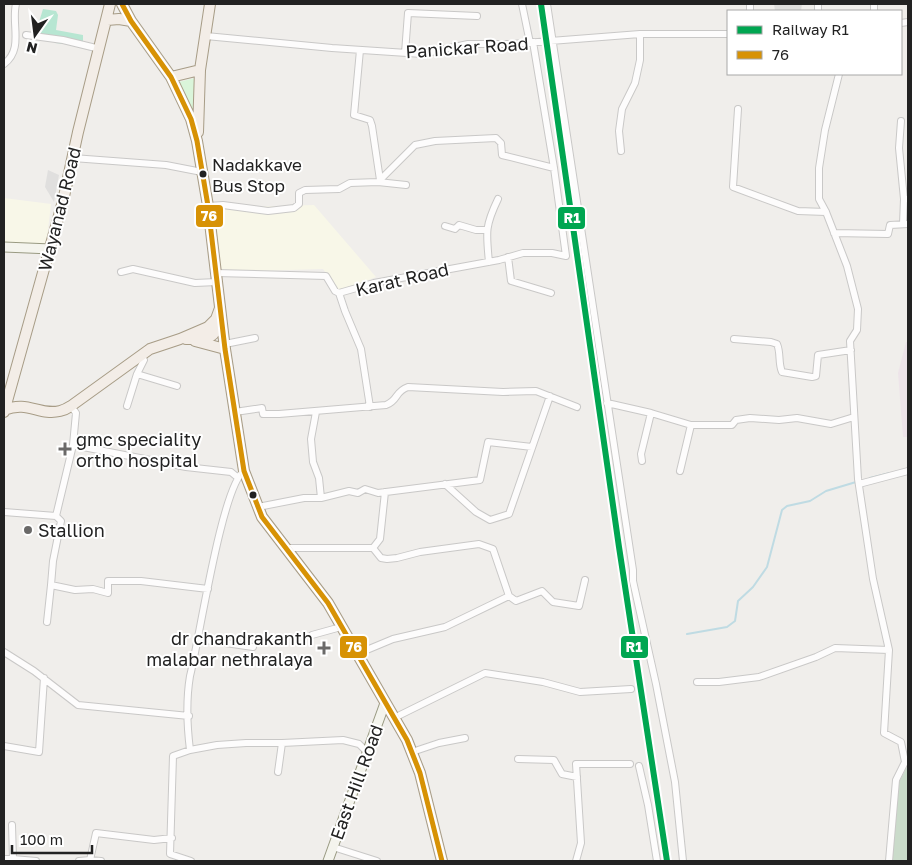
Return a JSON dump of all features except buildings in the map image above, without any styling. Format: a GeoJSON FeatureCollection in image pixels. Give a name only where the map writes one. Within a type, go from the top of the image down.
{"type":"FeatureCollection","features":[{"type":"Feature","properties":{"kind":"main road","name":"Wayanad Road"},"geometry":{"type":"LineString","coordinates":[[4,407],[51,249],[110,4]]}},
{"type":"Feature","properties":{"kind":"main road"},"geometry":{"type":"LineString","coordinates":[[124,4],[131,21],[171,77],[190,119],[197,140],[208,206],[220,312],[235,412],[241,474],[262,517],[328,603],[412,752],[420,773],[442,861]]}},
{"type":"Feature","properties":{"kind":"main road"},"geometry":{"type":"LineString","coordinates":[[197,140],[200,70],[210,4]]}},
{"type":"Feature","properties":{"kind":"main road"},"geometry":{"type":"LineString","coordinates":[[107,20],[119,18],[131,21]]}},
{"type":"Feature","properties":{"kind":"main road"},"geometry":{"type":"LineString","coordinates":[[171,77],[200,70]]}},
{"type":"Feature","properties":{"kind":"main road"},"geometry":{"type":"LineString","coordinates":[[4,407],[18,405],[48,412],[60,411],[71,406],[150,349],[180,339],[202,339],[213,336],[218,331],[220,312]]}},
{"type":"Feature","properties":{"kind":"main road"},"geometry":{"type":"LineString","coordinates":[[180,339],[225,347]]}},
{"type":"Feature","properties":{"kind":"main road"},"geometry":{"type":"LineString","coordinates":[[9,390],[12,399],[18,405]]}},
{"type":"Feature","properties":{"kind":"street"},"geometry":{"type":"LineString","coordinates":[[4,64],[8,61],[17,43],[16,4]]}},
{"type":"Feature","properties":{"kind":"street"},"geometry":{"type":"LineString","coordinates":[[379,181],[415,145],[435,141],[496,138],[500,143],[502,155],[554,168],[532,42],[522,4]]}},
{"type":"Feature","properties":{"kind":"street"},"geometry":{"type":"LineString","coordinates":[[547,4],[633,570],[633,581],[675,782],[683,861]]}},
{"type":"Feature","properties":{"kind":"street"},"geometry":{"type":"LineString","coordinates":[[405,53],[408,13],[477,16]]}},
{"type":"Feature","properties":{"kind":"street"},"geometry":{"type":"LineString","coordinates":[[621,151],[619,131],[622,109],[635,83],[640,60],[640,34]]}},
{"type":"Feature","properties":{"kind":"street","name":"Panickar Road"},"geometry":{"type":"LineString","coordinates":[[206,36],[422,54],[468,44],[554,41],[640,34],[727,34]]}},
{"type":"Feature","properties":{"kind":"street"},"geometry":{"type":"LineString","coordinates":[[26,35],[63,40],[100,49]]}},
{"type":"Feature","properties":{"kind":"street"},"geometry":{"type":"LineString","coordinates":[[360,50],[354,115],[370,120],[379,181]]}},
{"type":"Feature","properties":{"kind":"street"},"geometry":{"type":"LineString","coordinates":[[839,75],[825,130],[819,168],[819,199],[847,266],[858,309],[857,330],[850,341],[854,417],[859,484],[873,579],[889,650],[884,733],[901,742],[907,762],[896,780],[889,861]]}},
{"type":"Feature","properties":{"kind":"street"},"geometry":{"type":"LineString","coordinates":[[738,109],[732,187],[798,211],[826,212]]}},
{"type":"Feature","properties":{"kind":"street"},"geometry":{"type":"LineString","coordinates":[[834,233],[888,234],[890,225],[906,224],[906,199],[899,148],[901,121]]}},
{"type":"Feature","properties":{"kind":"street"},"geometry":{"type":"LineString","coordinates":[[73,158],[166,165],[202,172]]}},
{"type":"Feature","properties":{"kind":"street","name":"Karat Road"},"geometry":{"type":"LineString","coordinates":[[216,277],[326,276],[334,291],[339,294],[374,284],[489,262],[523,253],[552,252],[566,256],[554,168]]}},
{"type":"Feature","properties":{"kind":"street"},"geometry":{"type":"LineString","coordinates":[[208,206],[223,205],[268,211],[294,208],[298,204],[299,193],[305,190],[339,189],[350,183],[379,181],[406,185]]}},
{"type":"Feature","properties":{"kind":"street"},"geometry":{"type":"LineString","coordinates":[[489,262],[488,222],[498,199]]}},
{"type":"Feature","properties":{"kind":"street"},"geometry":{"type":"LineString","coordinates":[[445,226],[455,229],[460,225],[476,230],[487,230]]}},
{"type":"Feature","properties":{"kind":"street"},"geometry":{"type":"LineString","coordinates":[[4,247],[51,249]]}},
{"type":"Feature","properties":{"kind":"street"},"geometry":{"type":"LineString","coordinates":[[508,257],[511,281],[551,292]]}},
{"type":"Feature","properties":{"kind":"street"},"geometry":{"type":"LineString","coordinates":[[121,272],[133,269],[195,283],[216,277]]}},
{"type":"Feature","properties":{"kind":"street"},"geometry":{"type":"LineString","coordinates":[[339,294],[344,311],[360,348],[370,407]]}},
{"type":"Feature","properties":{"kind":"street"},"geometry":{"type":"LineString","coordinates":[[225,347],[255,338]]}},
{"type":"Feature","properties":{"kind":"street"},"geometry":{"type":"LineString","coordinates":[[734,339],[777,344],[780,350],[779,365],[782,372],[812,377],[816,376],[818,355],[851,350]]}},
{"type":"Feature","properties":{"kind":"street"},"geometry":{"type":"LineString","coordinates":[[127,406],[137,374],[144,360],[142,355]]}},
{"type":"Feature","properties":{"kind":"street"},"geometry":{"type":"LineString","coordinates":[[137,374],[177,386]]}},
{"type":"Feature","properties":{"kind":"street"},"geometry":{"type":"LineString","coordinates":[[235,412],[262,408],[263,414],[316,412],[386,405],[393,402],[400,390],[408,387],[503,392],[536,391],[577,407]]}},
{"type":"Feature","properties":{"kind":"street"},"geometry":{"type":"LineString","coordinates":[[444,484],[476,512],[490,520],[509,514],[550,396]]}},
{"type":"Feature","properties":{"kind":"street"},"geometry":{"type":"LineString","coordinates":[[607,403],[691,425],[732,425],[736,420],[750,418],[779,420],[798,418],[831,424],[854,417]]}},
{"type":"Feature","properties":{"kind":"street"},"geometry":{"type":"LineString","coordinates":[[56,516],[73,445],[76,413],[71,406]]}},
{"type":"Feature","properties":{"kind":"street"},"geometry":{"type":"LineString","coordinates":[[316,412],[311,439],[321,498]]}},
{"type":"Feature","properties":{"kind":"street"},"geometry":{"type":"LineString","coordinates":[[642,461],[641,454],[651,413]]}},
{"type":"Feature","properties":{"kind":"street"},"geometry":{"type":"LineString","coordinates":[[680,471],[691,425]]}},
{"type":"Feature","properties":{"kind":"street"},"geometry":{"type":"LineString","coordinates":[[258,507],[304,498],[321,498],[349,492],[358,493],[365,489],[378,493],[480,480],[488,442],[532,447]]}},
{"type":"Feature","properties":{"kind":"street"},"geometry":{"type":"LineString","coordinates":[[73,445],[186,467],[241,474],[221,526],[188,689],[189,716],[187,725],[190,750]]}},
{"type":"Feature","properties":{"kind":"street"},"geometry":{"type":"LineString","coordinates":[[859,484],[908,471]]}},
{"type":"Feature","properties":{"kind":"street"},"geometry":{"type":"LineString","coordinates":[[373,548],[380,539],[385,492]]}},
{"type":"Feature","properties":{"kind":"street"},"geometry":{"type":"LineString","coordinates":[[4,512],[56,516],[61,521],[53,561],[47,622]]}},
{"type":"Feature","properties":{"kind":"street"},"geometry":{"type":"LineString","coordinates":[[373,548],[381,558],[387,559],[420,552],[479,544],[487,546],[493,549],[509,596],[516,601],[542,591],[553,602],[579,606],[584,580]]}},
{"type":"Feature","properties":{"kind":"street"},"geometry":{"type":"LineString","coordinates":[[286,548],[373,548]]}},
{"type":"Feature","properties":{"kind":"street"},"geometry":{"type":"LineString","coordinates":[[51,585],[75,590],[92,589],[108,593],[108,581],[141,581],[208,589]]}},
{"type":"Feature","properties":{"kind":"street"},"geometry":{"type":"LineString","coordinates":[[357,654],[393,639],[445,627],[509,596]]}},
{"type":"Feature","properties":{"kind":"street"},"geometry":{"type":"LineString","coordinates":[[312,635],[341,627]]}},
{"type":"Feature","properties":{"kind":"street"},"geometry":{"type":"LineString","coordinates":[[198,639],[253,647]]}},
{"type":"Feature","properties":{"kind":"street"},"geometry":{"type":"LineString","coordinates":[[697,682],[719,682],[759,677],[816,657],[835,648],[889,650]]}},
{"type":"Feature","properties":{"kind":"street"},"geometry":{"type":"LineString","coordinates":[[4,652],[44,678],[78,705],[189,716]]}},
{"type":"Feature","properties":{"kind":"street"},"geometry":{"type":"LineString","coordinates":[[394,718],[486,673],[544,682],[580,692],[632,690]]}},
{"type":"Feature","properties":{"kind":"street"},"geometry":{"type":"LineString","coordinates":[[4,746],[39,752],[44,678]]}},
{"type":"Feature","properties":{"kind":"street","name":"East Hill Road"},"geometry":{"type":"LineString","coordinates":[[328,861],[385,703]]}},
{"type":"Feature","properties":{"kind":"street"},"geometry":{"type":"LineString","coordinates":[[412,752],[439,743],[465,738]]}},
{"type":"Feature","properties":{"kind":"street"},"geometry":{"type":"LineString","coordinates":[[191,861],[170,858],[173,756],[190,750],[217,745],[343,740],[359,744],[367,752]]}},
{"type":"Feature","properties":{"kind":"street"},"geometry":{"type":"LineString","coordinates":[[278,772],[282,743]]}},
{"type":"Feature","properties":{"kind":"street"},"geometry":{"type":"LineString","coordinates":[[518,759],[554,760],[562,774],[577,777]]}},
{"type":"Feature","properties":{"kind":"street"},"geometry":{"type":"LineString","coordinates":[[576,861],[580,843],[576,764],[630,764]]}},
{"type":"Feature","properties":{"kind":"street"},"geometry":{"type":"LineString","coordinates":[[639,766],[648,805],[657,861]]}},
{"type":"Feature","properties":{"kind":"street"},"geometry":{"type":"LineString","coordinates":[[12,825],[13,859]]}},
{"type":"Feature","properties":{"kind":"street"},"geometry":{"type":"LineString","coordinates":[[90,860],[96,833],[154,840],[172,838]]}},
{"type":"Feature","properties":{"kind":"street"},"geometry":{"type":"LineString","coordinates":[[333,847],[377,861]]}},
{"type":"Feature","properties":{"kind":"street"},"geometry":{"type":"LineString","coordinates":[[4,859],[36,861]]}},
{"type":"Feature","properties":{"kind":"street"},"geometry":{"type":"LineString","coordinates":[[79,861],[101,861]]}},
{"type":"Feature","properties":{"kind":"shaded area"},"geometry":{"type":"Polygon","coordinates":[[[774,4],[802,4],[801,10],[775,10],[774,4]]]}},
{"type":"Feature","properties":{"kind":"shaded area"},"geometry":{"type":"Polygon","coordinates":[[[48,170],[59,175],[54,202],[45,187],[48,170]]]}},
{"type":"Feature","properties":{"kind":"shaded area"},"geometry":{"type":"Polygon","coordinates":[[[4,198],[51,204],[46,248],[4,242],[4,198]]]}},
{"type":"Feature","properties":{"kind":"shaded area"},"geometry":{"type":"Polygon","coordinates":[[[314,205],[376,277],[343,290],[337,289],[323,269],[217,272],[215,208],[314,205]]]}},
{"type":"Feature","properties":{"kind":"shaded area"},"geometry":{"type":"Polygon","coordinates":[[[906,342],[908,342],[908,437],[903,437],[898,373],[906,342]]]}},
{"type":"Feature","properties":{"kind":"green space"},"geometry":{"type":"Polygon","coordinates":[[[43,9],[56,11],[58,15],[56,30],[83,35],[83,46],[55,43],[50,37],[39,33],[39,22],[43,9]]]}},
{"type":"Feature","properties":{"kind":"green space"},"geometry":{"type":"Polygon","coordinates":[[[195,78],[193,111],[179,82],[195,78]]]}},
{"type":"Feature","properties":{"kind":"green space"},"geometry":{"type":"Polygon","coordinates":[[[908,765],[908,861],[892,861],[899,782],[908,765]]]}},
{"type":"Feature","properties":{"kind":"waterway"},"geometry":{"type":"LineString","coordinates":[[870,478],[890,473]]}},
{"type":"Feature","properties":{"kind":"waterway"},"geometry":{"type":"LineString","coordinates":[[687,634],[727,627],[735,621],[738,601],[753,587],[767,567],[782,510],[787,506],[810,501],[826,491],[856,482]]}},
{"type":"Feature","properties":{"kind":"rail line","name":"R1"},"geometry":{"type":"LineString","coordinates":[[541,4],[619,547],[667,861]]}},
{"type":"Feature","properties":{"kind":"transit line","name":"76"},"geometry":{"type":"LineString","coordinates":[[122,4],[131,21],[171,77],[191,119],[197,141],[208,206],[225,349],[244,471],[262,517],[328,603],[407,740],[420,773],[442,861]]}},
{"type":"Feature","properties":{"kind":"place","name":"Nadakkave Bus Stop"},"geometry":{"type":"Point","coordinates":[203,174]}},
{"type":"Feature","properties":{"kind":"place","name":"gmc speciality ortho hospital"},"geometry":{"type":"Point","coordinates":[65,449]}},
{"type":"Feature","properties":{"kind":"place","name":"Stallion"},"geometry":{"type":"Point","coordinates":[28,530]}},
{"type":"Feature","properties":{"kind":"place","name":"dr chandrakanth malabar nethralaya"},"geometry":{"type":"Point","coordinates":[324,648]}}]}
